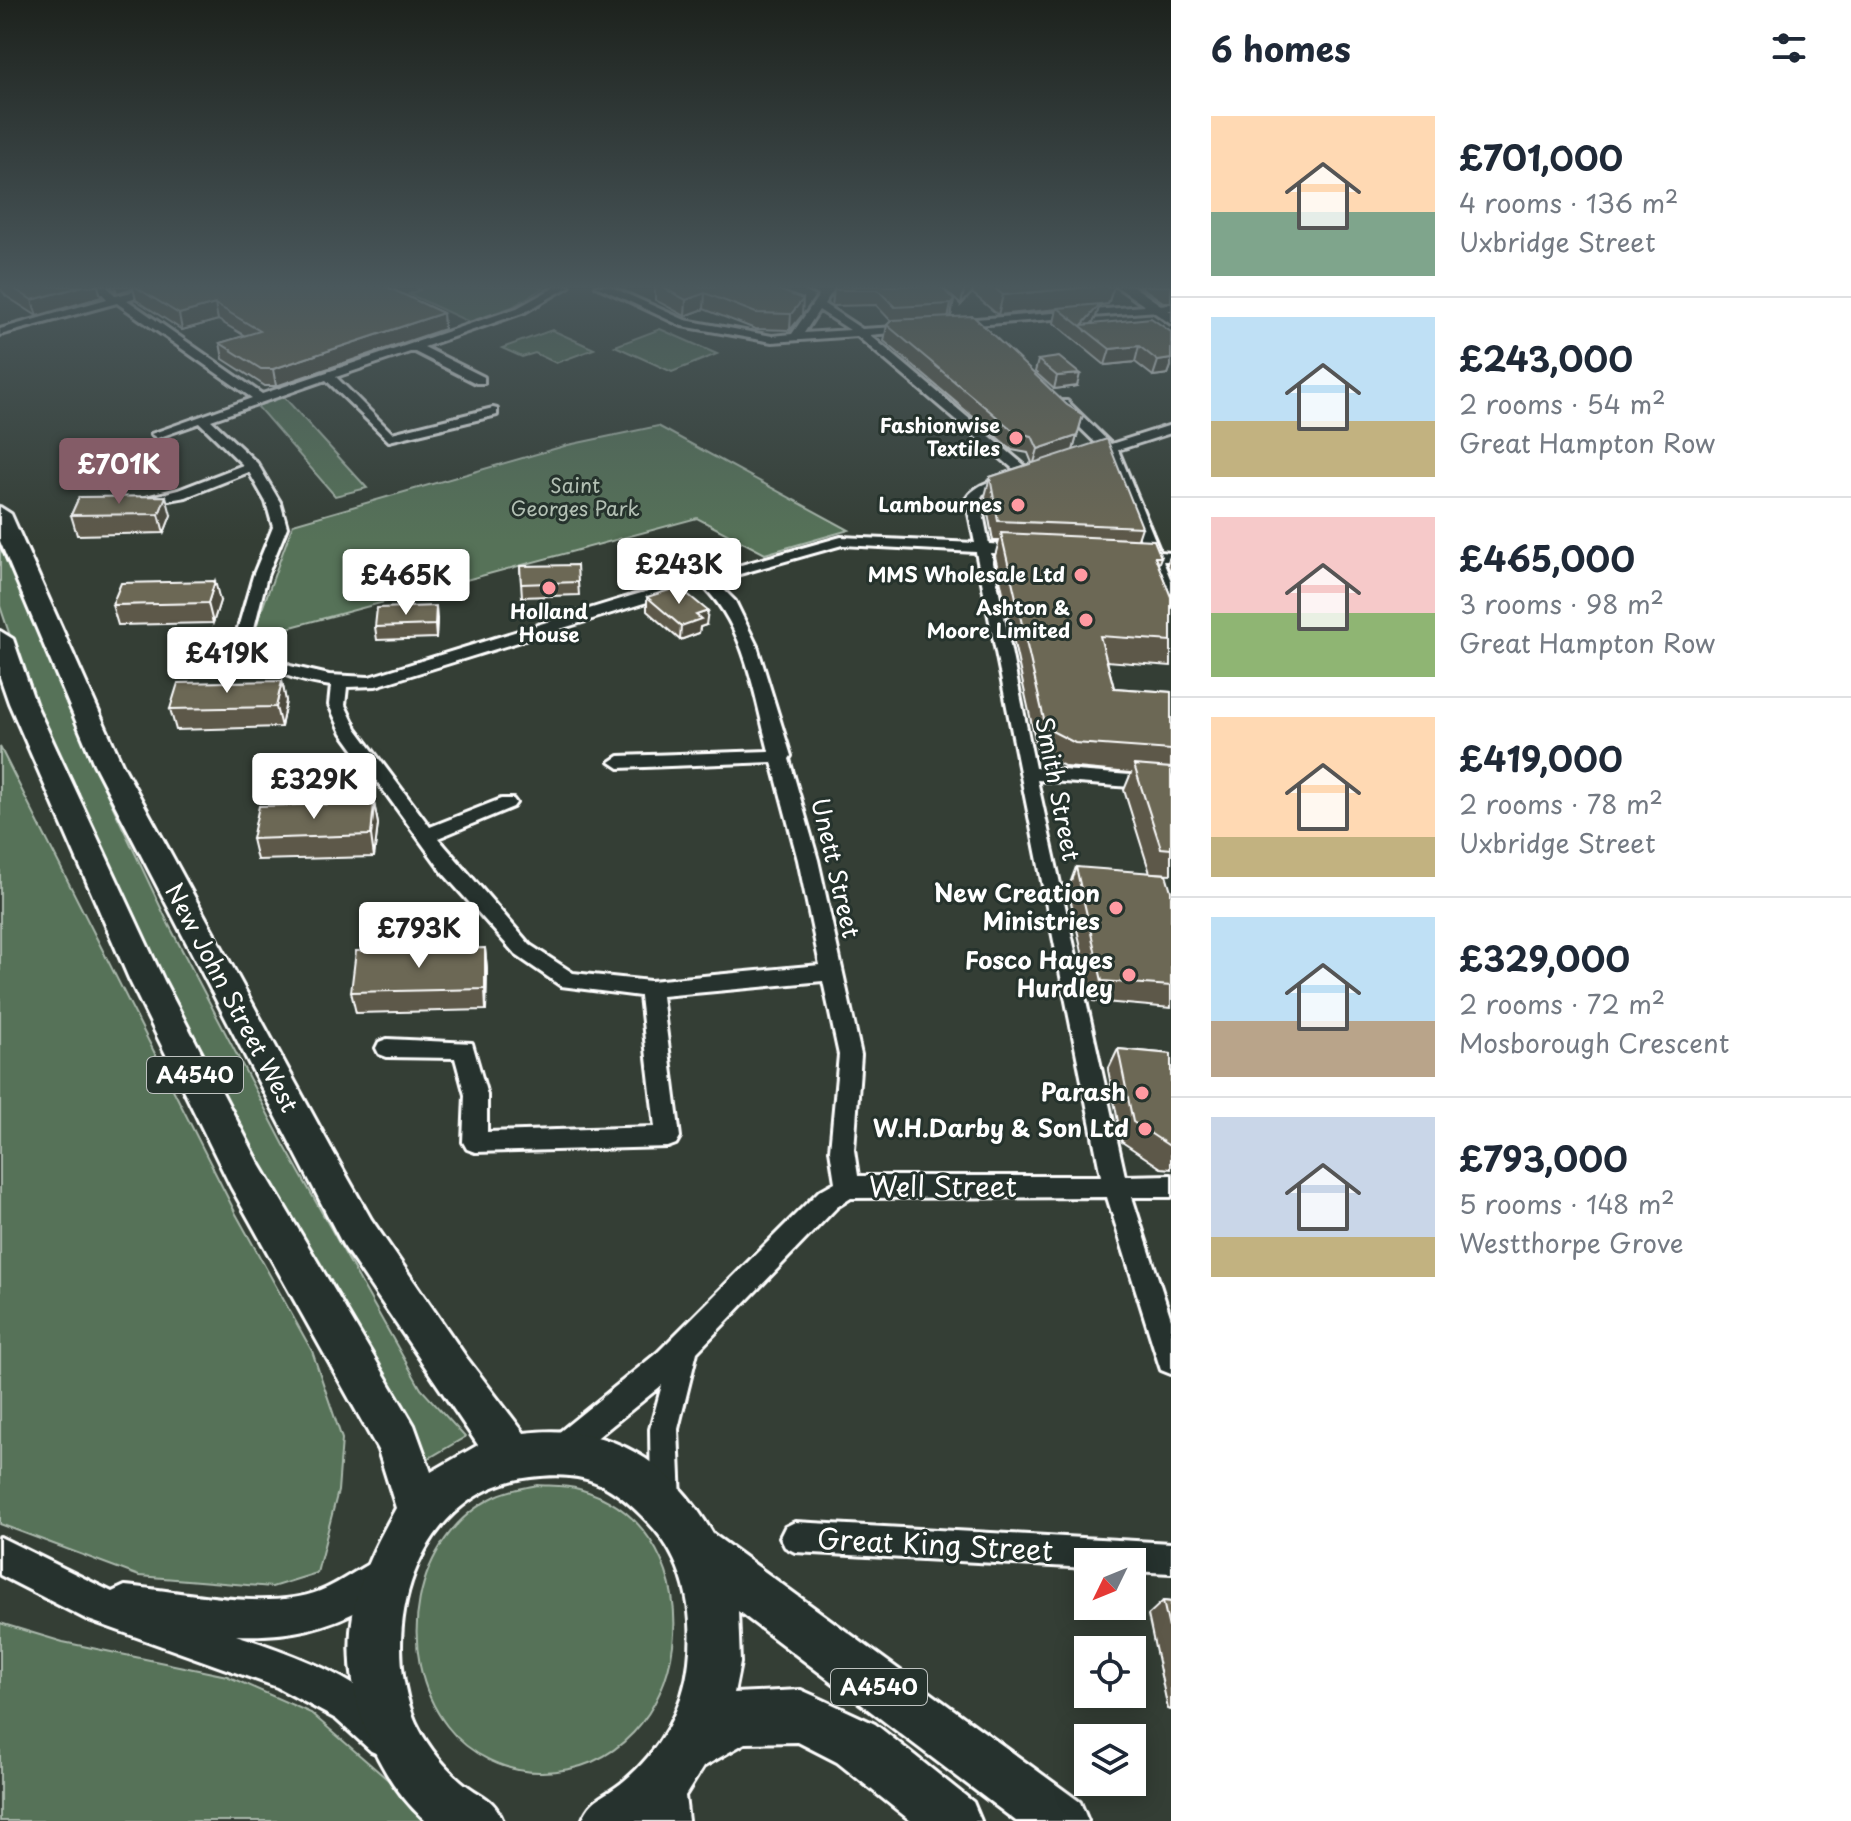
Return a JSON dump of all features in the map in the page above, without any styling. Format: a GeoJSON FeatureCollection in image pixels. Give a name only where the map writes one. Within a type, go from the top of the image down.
{"type":"FeatureCollection","features":[{"type":"Feature","properties":{"kind":"highway","name":"New John Street West"},"geometry":{"type":"LineString","coordinates":[[0,514],[108,764],[326,1176],[357,1232],[451,1372],[513,1455]]}},
{"type":"Feature","properties":{"kind":"highway","name":"A4540"},"geometry":{"type":"LineString","coordinates":[[0,639],[22,703],[147,981],[245,1175],[398,1441],[421,1513]]}},
{"type":"Feature","properties":{"kind":"highway","name":"A4540"},"geometry":{"type":"LineString","coordinates":[[476,1821],[429,1789],[399,1749],[377,1692],[373,1632],[385,1574],[401,1542],[421,1513],[448,1486],[480,1466],[513,1455],[559,1451],[598,1458],[634,1476],[666,1502],[699,1552],[714,1598],[718,1648],[710,1699],[689,1747],[659,1805],[609,1821]]}},
{"type":"Feature","properties":{"kind":"highway","name":"A4540"},"geometry":{"type":"LineString","coordinates":[[699,1552],[1061,1821]]}},
{"type":"Feature","properties":{"kind":"highway","name":"A4540"},"geometry":{"type":"LineString","coordinates":[[689,1747],[739,1717],[801,1716],[856,1743],[954,1821]]}},
{"type":"Feature","properties":{"kind":"street"},"geometry":{"type":"LineString","coordinates":[[220,371],[260,398]]}},
{"type":"Feature","properties":{"kind":"street"},"geometry":{"type":"LineString","coordinates":[[157,434],[342,371]]}},
{"type":"Feature","properties":{"kind":"street"},"geometry":{"type":"LineString","coordinates":[[462,371],[480,380]]}},
{"type":"Feature","properties":{"kind":"street","name":"Smith Street"},"geometry":{"type":"LineString","coordinates":[[909,371],[1036,472],[975,494],[1027,773],[1117,1187],[1171,1361]]}},
{"type":"Feature","properties":{"kind":"street"},"geometry":{"type":"LineString","coordinates":[[465,386],[494,375]]}},
{"type":"Feature","properties":{"kind":"street"},"geometry":{"type":"LineString","coordinates":[[328,376],[389,437],[493,412]]}},
{"type":"Feature","properties":{"kind":"street"},"geometry":{"type":"LineString","coordinates":[[1054,396],[1109,448],[1171,600]]}},
{"type":"Feature","properties":{"kind":"street"},"geometry":{"type":"LineString","coordinates":[[203,419],[252,466],[273,502],[280,533],[260,576],[246,628],[264,657],[297,673],[339,684],[370,682],[704,579],[841,541],[1036,550]]}},
{"type":"Feature","properties":{"kind":"street"},"geometry":{"type":"LineString","coordinates":[[1069,461],[1171,429]]}},
{"type":"Feature","properties":{"kind":"street"},"geometry":{"type":"LineString","coordinates":[[120,503],[181,494],[252,466]]}},
{"type":"Feature","properties":{"kind":"street"},"geometry":{"type":"LineString","coordinates":[[1124,554],[1171,557]]}},
{"type":"Feature","properties":{"kind":"street","name":"Unett Street"},"geometry":{"type":"LineString","coordinates":[[704,579],[727,601],[749,646],[782,756],[850,1055],[842,1150],[848,1187]]}},
{"type":"Feature","properties":{"kind":"street"},"geometry":{"type":"LineString","coordinates":[[339,684],[337,705],[348,729],[425,836],[523,950],[568,980],[650,989],[833,972]]}},
{"type":"Feature","properties":{"kind":"street"},"geometry":{"type":"LineString","coordinates":[[619,762],[782,756]]}},
{"type":"Feature","properties":{"kind":"street"},"geometry":{"type":"LineString","coordinates":[[1027,773],[1171,784]]}},
{"type":"Feature","properties":{"kind":"street"},"geometry":{"type":"LineString","coordinates":[[425,836],[507,803]]}},
{"type":"Feature","properties":{"kind":"street"},"geometry":{"type":"LineString","coordinates":[[387,1048],[464,1049],[476,1095],[475,1142],[668,1137],[650,989]]}},
{"type":"Feature","properties":{"kind":"street","name":"Well Street"},"geometry":{"type":"LineString","coordinates":[[559,1451],[605,1418],[685,1348],[828,1199],[848,1187],[1171,1186]]}},
{"type":"Feature","properties":{"kind":"street","name":"Well Street"},"geometry":{"type":"LineString","coordinates":[[666,1502],[664,1429],[685,1348]]}},
{"type":"Feature","properties":{"kind":"street","name":"Great King Street"},"geometry":{"type":"LineString","coordinates":[[795,1537],[1171,1558]]}},
{"type":"Feature","properties":{"kind":"street"},"geometry":{"type":"LineString","coordinates":[[0,1555],[86,1601],[286,1671],[350,1705],[399,1749]]}},
{"type":"Feature","properties":{"kind":"street"},"geometry":{"type":"LineString","coordinates":[[86,1601],[250,1617],[305,1614],[346,1597],[385,1574]]}},
{"type":"Feature","properties":{"kind":"green space"},"geometry":{"type":"Polygon","coordinates":[[[284,397],[367,488],[335,496],[257,406],[284,397]]]}},
{"type":"Feature","properties":{"kind":"green space","name":"Saint Georges Park"},"geometry":{"type":"Polygon","coordinates":[[[658,426],[849,530],[765,554],[697,518],[269,633],[254,631],[293,524],[568,445],[658,426]]]}},
{"type":"Feature","properties":{"kind":"green space"},"geometry":{"type":"Polygon","coordinates":[[[0,538],[89,756],[169,925],[284,1145],[421,1389],[465,1437],[424,1461],[253,1158],[162,980],[28,689],[0,606],[0,538]]]}},
{"type":"Feature","properties":{"kind":"green space"},"geometry":{"type":"Polygon","coordinates":[[[0,747],[236,1214],[312,1351],[342,1439],[338,1491],[317,1573],[272,1587],[139,1576],[0,1524],[0,747]]]}},
{"type":"Feature","properties":{"kind":"green space"},"geometry":{"type":"Polygon","coordinates":[[[537,1485],[579,1489],[626,1513],[656,1550],[672,1596],[673,1645],[660,1692],[633,1733],[594,1761],[529,1772],[502,1766],[477,1754],[447,1726],[430,1697],[420,1666],[417,1633],[420,1599],[429,1568],[445,1539],[468,1514],[496,1496],[537,1485]]]}},
{"type":"Feature","properties":{"kind":"green space"},"geometry":{"type":"Polygon","coordinates":[[[0,1623],[63,1642],[227,1676],[311,1713],[401,1791],[442,1821],[0,1821],[0,1623]]]}},
{"type":"Feature","properties":{"kind":"building"},"geometry":{"type":"Polygon","coordinates":[[[942,371],[1031,371],[1067,405],[1083,415],[1077,436],[1038,449],[1032,436],[1016,433],[942,371]]]}},
{"type":"Feature","properties":{"kind":"building"},"geometry":{"type":"Polygon","coordinates":[[[1051,371],[1076,371],[1080,374],[1057,376],[1051,371]]]}},
{"type":"Feature","properties":{"kind":"building"},"geometry":{"type":"Polygon","coordinates":[[[1107,439],[1142,527],[998,521],[990,477],[1107,439]]]}},
{"type":"Feature","properties":{"kind":"building"},"geometry":{"type":"Polygon","coordinates":[[[166,496],[159,514],[71,515],[79,497],[166,496]]]}},
{"type":"Feature","properties":{"kind":"building"},"geometry":{"type":"Polygon","coordinates":[[[1001,533],[1154,540],[1161,557],[1155,557],[1171,597],[1171,641],[1100,636],[1114,688],[1171,692],[1171,750],[1075,743],[1046,728],[1001,533]]]}},
{"type":"Feature","properties":{"kind":"building"},"geometry":{"type":"Polygon","coordinates":[[[577,565],[578,582],[521,584],[520,566],[577,565]]]}},
{"type":"Feature","properties":{"kind":"building"},"geometry":{"type":"Polygon","coordinates":[[[215,581],[208,603],[112,605],[121,583],[215,581]]]}},
{"type":"Feature","properties":{"kind":"building"},"geometry":{"type":"Polygon","coordinates":[[[679,587],[708,611],[696,615],[701,619],[681,626],[647,597],[679,587]]]}},
{"type":"Feature","properties":{"kind":"building"},"geometry":{"type":"Polygon","coordinates":[[[436,606],[435,625],[375,627],[377,608],[436,606]]]}},
{"type":"Feature","properties":{"kind":"building"},"geometry":{"type":"Polygon","coordinates":[[[282,681],[276,707],[170,709],[178,683],[282,681]]]}},
{"type":"Feature","properties":{"kind":"building"},"geometry":{"type":"Polygon","coordinates":[[[1134,765],[1171,768],[1171,849],[1161,848],[1134,765]]]}},
{"type":"Feature","properties":{"kind":"building"},"geometry":{"type":"Polygon","coordinates":[[[374,803],[371,835],[252,839],[259,806],[374,803]]]}},
{"type":"Feature","properties":{"kind":"building"},"geometry":{"type":"Polygon","coordinates":[[[1076,867],[1166,874],[1171,891],[1171,986],[1102,981],[1076,867]]]}},
{"type":"Feature","properties":{"kind":"building"},"geometry":{"type":"Polygon","coordinates":[[[485,948],[485,989],[351,992],[356,951],[485,948]]]}},
{"type":"Feature","properties":{"kind":"building"},"geometry":{"type":"Polygon","coordinates":[[[1118,1049],[1171,1054],[1171,1147],[1133,1122],[1118,1049]]]}},
{"type":"Feature","properties":{"kind":"building"},"geometry":{"type":"Polygon","coordinates":[[[1163,1601],[1171,1602],[1171,1637],[1163,1601]]]}},
{"type":"Feature","properties":{"kind":"place","name":"Fashionwise Textiles"},"geometry":{"type":"Point","coordinates":[1016,438]}},
{"type":"Feature","properties":{"kind":"place","name":"Lambournes"},"geometry":{"type":"Point","coordinates":[1018,505]}},
{"type":"Feature","properties":{"kind":"place","name":"MMS Wholesale Ltd"},"geometry":{"type":"Point","coordinates":[1081,575]}},
{"type":"Feature","properties":{"kind":"place","name":"Holland House"},"geometry":{"type":"Point","coordinates":[549,588]}},
{"type":"Feature","properties":{"kind":"place","name":"Ashton & Moore Limited"},"geometry":{"type":"Point","coordinates":[1086,620]}},
{"type":"Feature","properties":{"kind":"place","name":"New Creation Ministries"},"geometry":{"type":"Point","coordinates":[1116,908]}},
{"type":"Feature","properties":{"kind":"place","name":"Fosco Hayes Hurdley"},"geometry":{"type":"Point","coordinates":[1129,975]}},
{"type":"Feature","properties":{"kind":"place","name":"Parash"},"geometry":{"type":"Point","coordinates":[1142,1093]}},
{"type":"Feature","properties":{"kind":"place","name":"W.H.Darby & Son Ltd"},"geometry":{"type":"Point","coordinates":[1145,1129]}}]}
